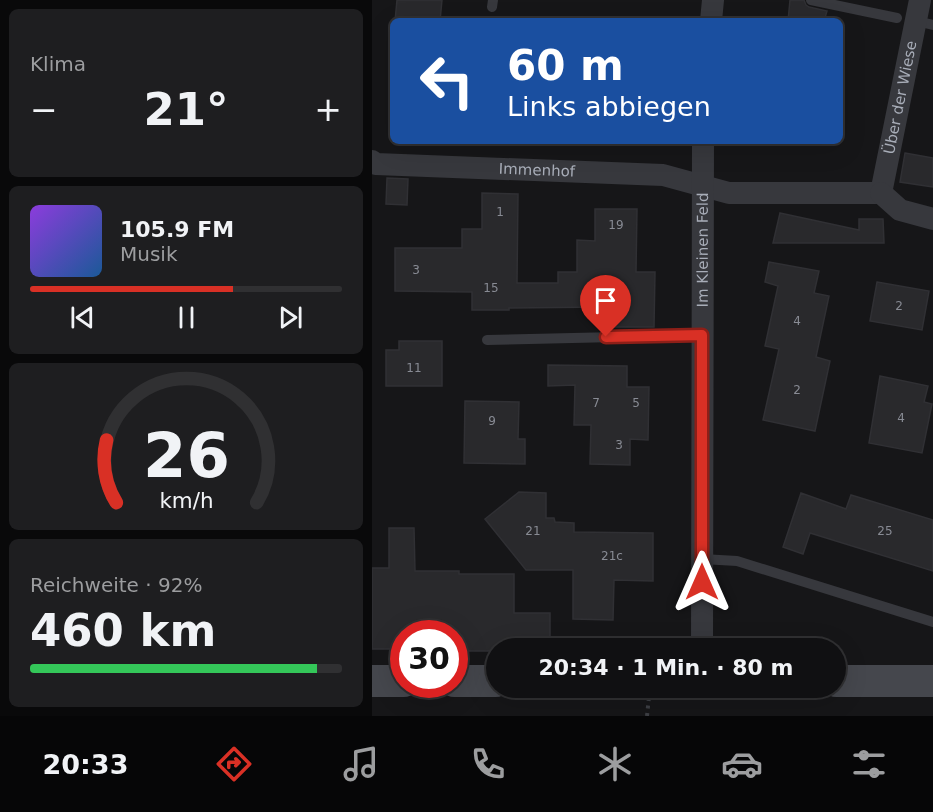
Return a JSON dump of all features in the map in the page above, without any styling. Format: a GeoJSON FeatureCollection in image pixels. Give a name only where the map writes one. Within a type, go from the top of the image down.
{"type":"FeatureCollection","features":[{"type":"Feature","properties":{"kind":"street"},"geometry":{"type":"LineString","coordinates":[[711,18],[713,0]]}},
{"type":"Feature","properties":{"kind":"street","name":"Über der Wiese"},"geometry":{"type":"LineString","coordinates":[[881,193],[917,16]]}},
{"type":"Feature","properties":{"kind":"street","name":"Im Kleinen Feld"},"geometry":{"type":"LineString","coordinates":[[702,638],[703,144]]}},
{"type":"Feature","properties":{"kind":"street","name":"Immenhof"},"geometry":{"type":"LineString","coordinates":[[372,161],[376,164],[663,175],[702,186]]}},
{"type":"Feature","properties":{"kind":"street"},"geometry":{"type":"LineString","coordinates":[[702,186],[729,193],[881,193],[900,210],[933,219]]}},
{"type":"Feature","properties":{"kind":"street"},"geometry":{"type":"LineString","coordinates":[[372,681],[390,681]]}},
{"type":"Feature","properties":{"kind":"street"},"geometry":{"type":"LineString","coordinates":[[468,681],[486,681]]}},
{"type":"Feature","properties":{"kind":"street"},"geometry":{"type":"LineString","coordinates":[[846,681],[933,681]]}},
{"type":"Feature","properties":{"kind":"lane"},"geometry":{"type":"LineString","coordinates":[[811,0],[917,16]]}},
{"type":"Feature","properties":{"kind":"lane"},"geometry":{"type":"LineString","coordinates":[[487,340],[702,335]]}},
{"type":"Feature","properties":{"kind":"lane"},"geometry":{"type":"LineString","coordinates":[[702,560],[737,561],[933,622]]}},
{"type":"Feature","properties":{"kind":"path"},"geometry":{"type":"LineString","coordinates":[[648,716],[649,698]]}},
{"type":"Feature","properties":{"kind":"building"},"geometry":{"type":"Polygon","coordinates":[[[397,0],[442,0],[440,18],[395,18],[397,0]]]}},
{"type":"Feature","properties":{"kind":"building"},"geometry":{"type":"Polygon","coordinates":[[[790,0],[804,0],[809,7],[827,11],[825,18],[788,18],[790,0]]]}},
{"type":"Feature","properties":{"kind":"building"},"geometry":{"type":"Polygon","coordinates":[[[905,153],[933,158],[933,187],[900,182],[905,153]]]}},
{"type":"Feature","properties":{"kind":"building"},"geometry":{"type":"Polygon","coordinates":[[[387,178],[408,179],[407,205],[386,204],[387,178]]]}},
{"type":"Feature","properties":{"kind":"building"},"geometry":{"type":"Polygon","coordinates":[[[482,193],[518,194],[517,283],[558,283],[558,272],[577,272],[577,240],[595,241],[595,209],[637,209],[636,272],[655,272],[654,327],[610,327],[610,313],[605,313],[605,307],[472,310],[472,292],[395,291],[395,248],[462,248],[462,229],[482,229],[482,193]]]}},
{"type":"Feature","properties":{"kind":"building"},"geometry":{"type":"Polygon","coordinates":[[[780,213],[859,230],[859,219],[883,219],[884,243],[773,243],[780,213]]]}},
{"type":"Feature","properties":{"kind":"building"},"geometry":{"type":"Polygon","coordinates":[[[769,262],[819,271],[814,293],[829,296],[816,357],[830,361],[815,431],[763,420],[779,349],[765,346],[778,286],[765,282],[769,262]]]}},
{"type":"Feature","properties":{"kind":"building"},"geometry":{"type":"Polygon","coordinates":[[[877,282],[929,291],[922,330],[870,321],[877,282]]]}},
{"type":"Feature","properties":{"kind":"building"},"geometry":{"type":"Polygon","coordinates":[[[399,341],[442,341],[442,386],[386,386],[386,350],[399,350],[399,341]]]}},
{"type":"Feature","properties":{"kind":"building"},"geometry":{"type":"Polygon","coordinates":[[[548,365],[627,366],[627,387],[649,387],[648,440],[630,439],[630,465],[590,464],[591,425],[574,425],[575,385],[548,386],[548,365]]]}},
{"type":"Feature","properties":{"kind":"building"},"geometry":{"type":"Polygon","coordinates":[[[880,376],[928,386],[924,402],[932,404],[922,453],[869,443],[880,376]]]}},
{"type":"Feature","properties":{"kind":"building"},"geometry":{"type":"Polygon","coordinates":[[[465,401],[519,402],[518,439],[525,439],[525,464],[464,463],[465,401]]]}},
{"type":"Feature","properties":{"kind":"building"},"geometry":{"type":"Polygon","coordinates":[[[519,492],[546,493],[546,518],[554,518],[555,522],[574,523],[574,532],[653,533],[653,581],[614,580],[613,620],[573,619],[573,570],[526,570],[485,519],[519,492]]]}},
{"type":"Feature","properties":{"kind":"building"},"geometry":{"type":"Polygon","coordinates":[[[801,493],[846,509],[851,495],[933,520],[933,571],[810,533],[803,554],[783,547],[801,493]]]}},
{"type":"Feature","properties":{"kind":"building"},"geometry":{"type":"Polygon","coordinates":[[[389,528],[414,528],[415,571],[514,574],[514,613],[550,613],[550,638],[486,638],[486,651],[468,651],[468,620],[390,620],[390,649],[372,649],[372,568],[389,568],[389,528]]]}},
{"type":"Feature","properties":{"kind":"route"},"geometry":{"type":"LineString","coordinates":[[606,337],[702,335],[702,582]]}}]}
